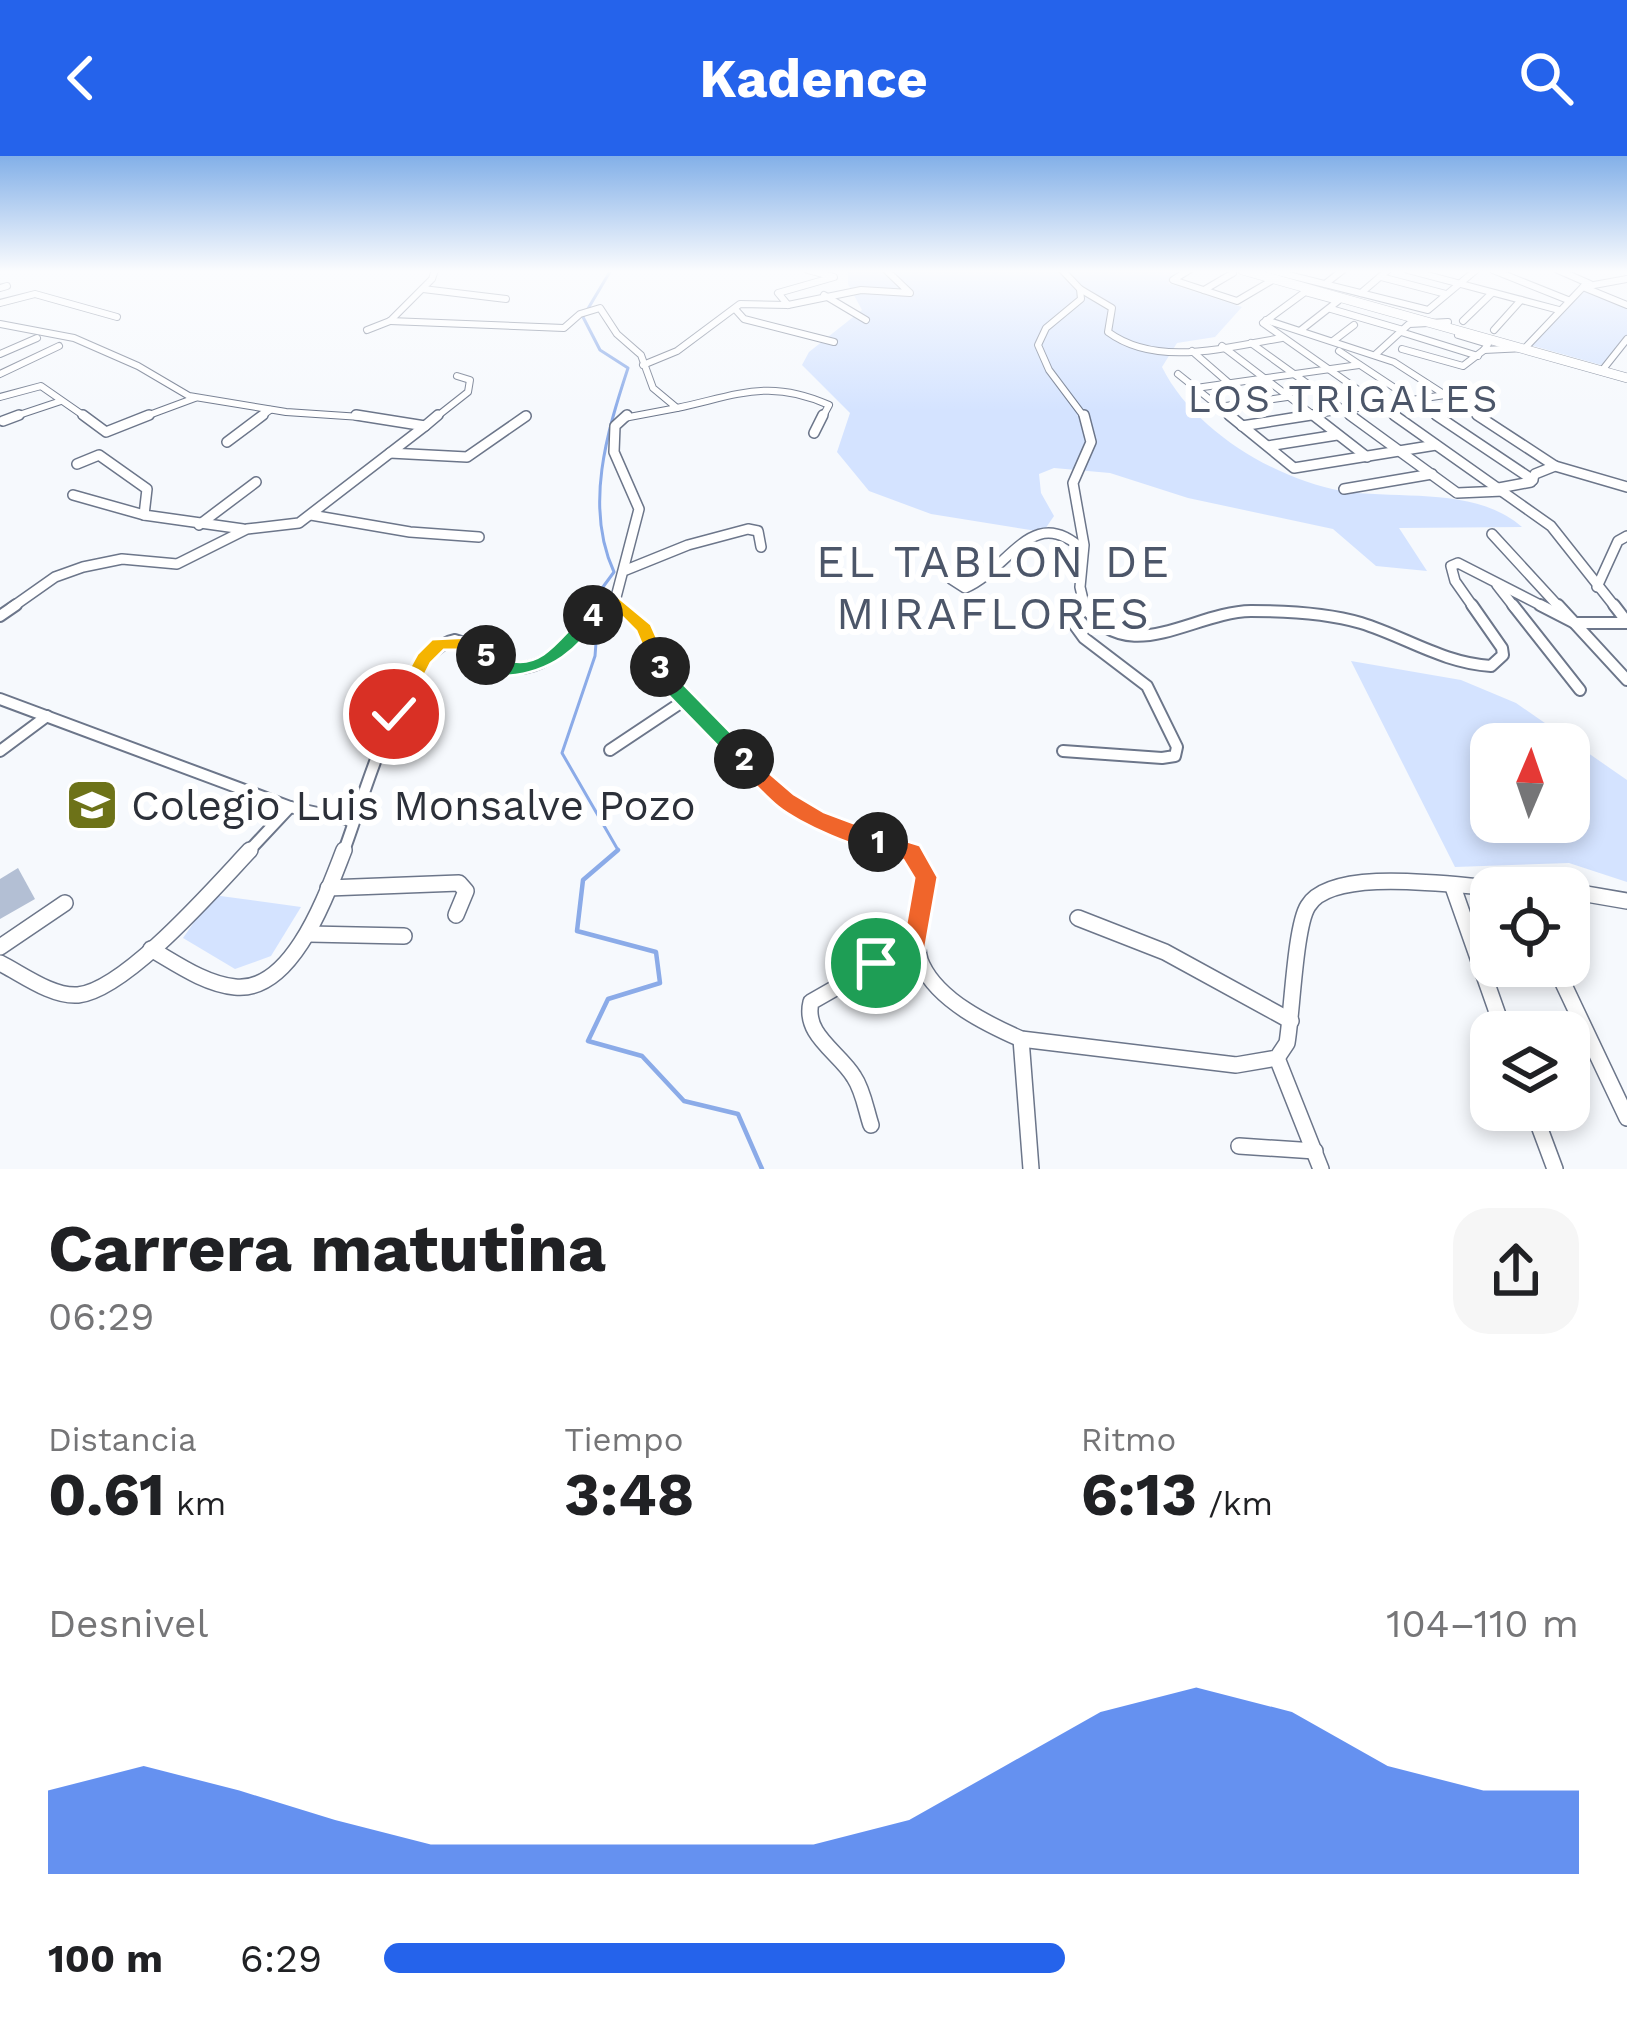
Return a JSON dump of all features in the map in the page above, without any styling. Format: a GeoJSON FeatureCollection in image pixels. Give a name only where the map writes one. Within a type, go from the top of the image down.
{"type":"FeatureCollection","features":[{"type":"Feature","properties":{"kind":"street"},"geometry":{"type":"LineString","coordinates":[[367,331],[394,317]]}},
{"type":"Feature","properties":{"kind":"street"},"geometry":{"type":"LineString","coordinates":[[390,321],[564,328],[577,317]]}},
{"type":"Feature","properties":{"kind":"street"},"geometry":{"type":"LineString","coordinates":[[608,317],[617,334],[636,349],[652,388],[677,407]]}},
{"type":"Feature","properties":{"kind":"street"},"geometry":{"type":"LineString","coordinates":[[643,365],[677,351],[722,317]]}},
{"type":"Feature","properties":{"kind":"street"},"geometry":{"type":"LineString","coordinates":[[746,317],[821,335],[834,343]]}},
{"type":"Feature","properties":{"kind":"street"},"geometry":{"type":"LineString","coordinates":[[861,317],[866,320]]}},
{"type":"Feature","properties":{"kind":"street"},"geometry":{"type":"LineString","coordinates":[[1062,317],[1046,328],[1038,345],[1042,361],[1072,392],[1088,421],[1091,442],[1074,470],[1072,501],[1083,530],[1081,598],[1098,622],[1132,639],[1156,639],[1226,612],[1327,617],[1375,628],[1444,660],[1491,666],[1499,661],[1502,648],[1455,580],[1451,566],[1463,564],[1575,623],[1627,623]]}},
{"type":"Feature","properties":{"kind":"street"},"geometry":{"type":"LineString","coordinates":[[1110,317],[1115,340],[1147,350],[1192,351],[1283,338]]}},
{"type":"Feature","properties":{"kind":"street"},"geometry":{"type":"LineString","coordinates":[[1270,317],[1263,323],[1551,526],[1627,623]]}},
{"type":"Feature","properties":{"kind":"street"},"geometry":{"type":"LineString","coordinates":[[1300,330],[1318,317]]}},
{"type":"Feature","properties":{"kind":"street"},"geometry":{"type":"LineString","coordinates":[[1361,317],[1481,353],[1527,347],[1627,377]]}},
{"type":"Feature","properties":{"kind":"street"},"geometry":{"type":"LineString","coordinates":[[1400,317],[1404,329]]}},
{"type":"Feature","properties":{"kind":"street"},"geometry":{"type":"LineString","coordinates":[[1402,349],[1463,366],[1481,353],[1485,343],[1424,317]]}},
{"type":"Feature","properties":{"kind":"street"},"geometry":{"type":"LineString","coordinates":[[1463,321],[1467,317]]}},
{"type":"Feature","properties":{"kind":"street"},"geometry":{"type":"LineString","coordinates":[[1494,330],[1505,317]]}},
{"type":"Feature","properties":{"kind":"street"},"geometry":{"type":"LineString","coordinates":[[1527,347],[1552,317]]}},
{"type":"Feature","properties":{"kind":"street"},"geometry":{"type":"LineString","coordinates":[[1266,320],[1336,346],[1533,479]]}},
{"type":"Feature","properties":{"kind":"street"},"geometry":{"type":"LineString","coordinates":[[0,324],[74,338],[196,398]]}},
{"type":"Feature","properties":{"kind":"street"},"geometry":{"type":"LineString","coordinates":[[1336,346],[1354,325]]}},
{"type":"Feature","properties":{"kind":"street"},"geometry":{"type":"LineString","coordinates":[[1376,354],[1404,329],[1443,325],[1627,377]]}},
{"type":"Feature","properties":{"kind":"street"},"geometry":{"type":"LineString","coordinates":[[0,354],[38,338]]}},
{"type":"Feature","properties":{"kind":"street"},"geometry":{"type":"LineString","coordinates":[[1604,368],[1627,339]]}},
{"type":"Feature","properties":{"kind":"street"},"geometry":{"type":"LineString","coordinates":[[1251,343],[1463,495],[1533,479]]}},
{"type":"Feature","properties":{"kind":"street"},"geometry":{"type":"LineString","coordinates":[[0,374],[58,346]]}},
{"type":"Feature","properties":{"kind":"street"},"geometry":{"type":"LineString","coordinates":[[1222,346],[1367,457]]}},
{"type":"Feature","properties":{"kind":"street"},"geometry":{"type":"LineString","coordinates":[[1336,346],[1376,354],[1555,466],[1627,487]]}},
{"type":"Feature","properties":{"kind":"street"},"geometry":{"type":"LineString","coordinates":[[1192,351],[1230,384]]}},
{"type":"Feature","properties":{"kind":"street"},"geometry":{"type":"LineString","coordinates":[[1196,388],[1361,364]]}},
{"type":"Feature","properties":{"kind":"street"},"geometry":{"type":"LineString","coordinates":[[1178,374],[1294,468],[1436,446]]}},
{"type":"Feature","properties":{"kind":"street"},"geometry":{"type":"LineString","coordinates":[[73,495],[199,524],[247,529],[290,526],[468,392],[470,380],[457,376]]}},
{"type":"Feature","properties":{"kind":"street"},"geometry":{"type":"LineString","coordinates":[[0,397],[36,385],[101,430],[111,432],[196,398],[425,426]]}},
{"type":"Feature","properties":{"kind":"street"},"geometry":{"type":"LineString","coordinates":[[151,949],[210,981],[240,988],[263,985],[282,973],[309,934],[394,714],[424,659],[439,644],[474,643],[494,663],[508,669],[529,667],[567,647],[589,620],[616,601],[639,508],[614,452],[615,426],[628,416],[786,387],[827,403],[814,433]]}},
{"type":"Feature","properties":{"kind":"street"},"geometry":{"type":"LineString","coordinates":[[741,404],[758,391]]}},
{"type":"Feature","properties":{"kind":"street"},"geometry":{"type":"LineString","coordinates":[[1242,426],[1444,394]]}},
{"type":"Feature","properties":{"kind":"street"},"geometry":{"type":"LineString","coordinates":[[1219,406],[1287,397]]}},
{"type":"Feature","properties":{"kind":"street"},"geometry":{"type":"LineString","coordinates":[[1,420],[61,401]]}},
{"type":"Feature","properties":{"kind":"street"},"geometry":{"type":"LineString","coordinates":[[227,442],[270,410]]}},
{"type":"Feature","properties":{"kind":"street"},"geometry":{"type":"LineString","coordinates":[[390,453],[467,457],[526,416]]}},
{"type":"Feature","properties":{"kind":"street"},"geometry":{"type":"LineString","coordinates":[[1268,446],[1337,435]]}},
{"type":"Feature","properties":{"kind":"street"},"geometry":{"type":"LineString","coordinates":[[77,464],[99,455],[147,489],[144,515]]}},
{"type":"Feature","properties":{"kind":"street"},"geometry":{"type":"LineString","coordinates":[[1533,479],[1534,474],[1555,466]]}},
{"type":"Feature","properties":{"kind":"street"},"geometry":{"type":"LineString","coordinates":[[1344,489],[1432,474]]}},
{"type":"Feature","properties":{"kind":"street"},"geometry":{"type":"LineString","coordinates":[[199,524],[256,482]]}},
{"type":"Feature","properties":{"kind":"street"},"geometry":{"type":"LineString","coordinates":[[310,514],[410,532],[479,538]]}},
{"type":"Feature","properties":{"kind":"street"},"geometry":{"type":"LineString","coordinates":[[0,616],[55,577],[83,567],[122,559],[177,564],[247,529]]}},
{"type":"Feature","properties":{"kind":"street"},"geometry":{"type":"LineString","coordinates":[[626,570],[688,545],[748,529],[758,531],[761,547]]}},
{"type":"Feature","properties":{"kind":"street"},"geometry":{"type":"LineString","coordinates":[[1492,534],[1627,680]]}},
{"type":"Feature","properties":{"kind":"street"},"geometry":{"type":"LineString","coordinates":[[951,579],[959,587],[971,588],[1020,541],[1046,535],[1068,535],[1085,553]]}},
{"type":"Feature","properties":{"kind":"street"},"geometry":{"type":"LineString","coordinates":[[1597,587],[1612,550],[1627,536]]}},
{"type":"Feature","properties":{"kind":"street"},"geometry":{"type":"LineString","coordinates":[[1496,582],[1580,690]]}},
{"type":"Feature","properties":{"kind":"street"},"geometry":{"type":"LineString","coordinates":[[1505,599],[1522,597]]}},
{"type":"Feature","properties":{"kind":"street"},"geometry":{"type":"LineString","coordinates":[[1064,751],[1162,758],[1175,756],[1177,747],[1145,683],[1104,657],[1074,628],[1068,616],[1070,605],[1081,598]]}},
{"type":"Feature","properties":{"kind":"street"},"geometry":{"type":"LineString","coordinates":[[616,601],[644,628],[667,682],[786,801],[859,837],[911,852],[926,877],[916,942],[923,968],[951,998],[989,1025],[1021,1039],[1236,1065],[1276,1058],[1287,1043],[1306,908],[1324,889],[1381,883],[1470,887]]}},
{"type":"Feature","properties":{"kind":"street"},"geometry":{"type":"LineString","coordinates":[[0,698],[290,807],[354,821]]}},
{"type":"Feature","properties":{"kind":"street"},"geometry":{"type":"LineString","coordinates":[[610,750],[632,741],[667,708],[685,700]]}},
{"type":"Feature","properties":{"kind":"street"},"geometry":{"type":"LineString","coordinates":[[0,751],[47,716]]}},
{"type":"Feature","properties":{"kind":"street"},"geometry":{"type":"LineString","coordinates":[[0,963],[59,992],[82,996],[112,982],[151,949],[290,807]]}},
{"type":"Feature","properties":{"kind":"street"},"geometry":{"type":"LineString","coordinates":[[328,888],[459,883],[466,891],[456,915]]}},
{"type":"Feature","properties":{"kind":"street"},"geometry":{"type":"LineString","coordinates":[[1453,886],[1497,1011]]}},
{"type":"Feature","properties":{"kind":"street"},"geometry":{"type":"LineString","coordinates":[[1590,895],[1627,901]]}},
{"type":"Feature","properties":{"kind":"street"},"geometry":{"type":"LineString","coordinates":[[0,947],[65,903]]}},
{"type":"Feature","properties":{"kind":"street"},"geometry":{"type":"LineString","coordinates":[[1078,918],[1165,952],[1291,1021]]}},
{"type":"Feature","properties":{"kind":"street"},"geometry":{"type":"LineString","coordinates":[[309,934],[404,936]]}},
{"type":"Feature","properties":{"kind":"street"},"geometry":{"type":"LineString","coordinates":[[872,1126],[856,1078],[824,1044],[807,1017],[808,1009],[811,1002],[916,942]]}},
{"type":"Feature","properties":{"kind":"street"},"geometry":{"type":"LineString","coordinates":[[1565,987],[1627,1118]]}},
{"type":"Feature","properties":{"kind":"street"},"geometry":{"type":"LineString","coordinates":[[1021,1039],[1031,1169]]}},
{"type":"Feature","properties":{"kind":"street"},"geometry":{"type":"LineString","coordinates":[[1276,1058],[1321,1169]]}},
{"type":"Feature","properties":{"kind":"street"},"geometry":{"type":"LineString","coordinates":[[1541,1131],[1556,1169]]}},
{"type":"Feature","properties":{"kind":"street"},"geometry":{"type":"LineString","coordinates":[[1239,1146],[1315,1151]]}},
{"type":"Feature","properties":{"kind":"shaded area"},"geometry":{"type":"Polygon","coordinates":[[[853,317],[1233,317],[1215,337],[1177,343],[1162,367],[1194,411],[1238,448],[1316,485],[1460,500],[1503,514],[1522,527],[1399,528],[1427,571],[1376,566],[1333,529],[1188,498],[1110,473],[1054,468],[1039,474],[1041,493],[1054,516],[1043,532],[931,514],[869,491],[837,452],[850,413],[802,365],[809,352],[853,317]]]}},
{"type":"Feature","properties":{"kind":"shaded area"},"geometry":{"type":"Polygon","coordinates":[[[1557,317],[1627,317],[1627,335],[1601,365],[1530,345],[1557,317]]]}},
{"type":"Feature","properties":{"kind":"shaded area"},"geometry":{"type":"Polygon","coordinates":[[[1351,661],[1461,680],[1516,703],[1545,723],[1470,723],[1470,843],[1590,843],[1590,754],[1627,780],[1627,882],[1569,863],[1455,867],[1351,661]]]}},
{"type":"Feature","properties":{"kind":"shaded area"},"geometry":{"type":"Polygon","coordinates":[[[213,895],[301,907],[271,956],[235,969],[183,938],[213,895]]]}},
{"type":"Feature","properties":{"kind":"building"},"geometry":{"type":"Polygon","coordinates":[[[18,868],[35,899],[0,919],[0,879],[18,868]]]}},
{"type":"Feature","properties":{"kind":"waterway"},"geometry":{"type":"LineString","coordinates":[[583,317],[600,350],[628,368],[606,444],[600,496],[605,547],[614,572],[572,629],[596,643],[595,656],[562,753],[618,850]]}},
{"type":"Feature","properties":{"kind":"waterway"},"geometry":{"type":"LineString","coordinates":[[614,853],[618,850]]}},
{"type":"Feature","properties":{"kind":"waterway"},"geometry":{"type":"LineString","coordinates":[[618,850],[583,880],[577,931],[656,952],[660,983],[608,999],[588,1041],[642,1056],[684,1101],[738,1114],[762,1169]]}},
{"type":"Feature","properties":{"kind":"place","name":"Colegio Luis Monsalve Pozo"},"geometry":{"type":"Point","coordinates":[92,805]}},
{"type":"Feature","properties":{"kind":"district","name":"LOS TRIGALES"},"geometry":{"type":"Point","coordinates":[1344,398]}},
{"type":"Feature","properties":{"kind":"district","name":"EL TABLON DE MIRAFLORES"},"geometry":{"type":"Point","coordinates":[994,587]}},
{"type":"Feature","properties":{"kind":"route"},"geometry":{"type":"LineString","coordinates":[[394,714],[424,659],[439,644],[474,643],[494,663],[508,669],[529,667],[567,647],[596,612],[616,601],[644,628],[667,682],[773,790],[816,818],[911,852],[922,863],[926,877],[916,942],[876,963]]}}]}
